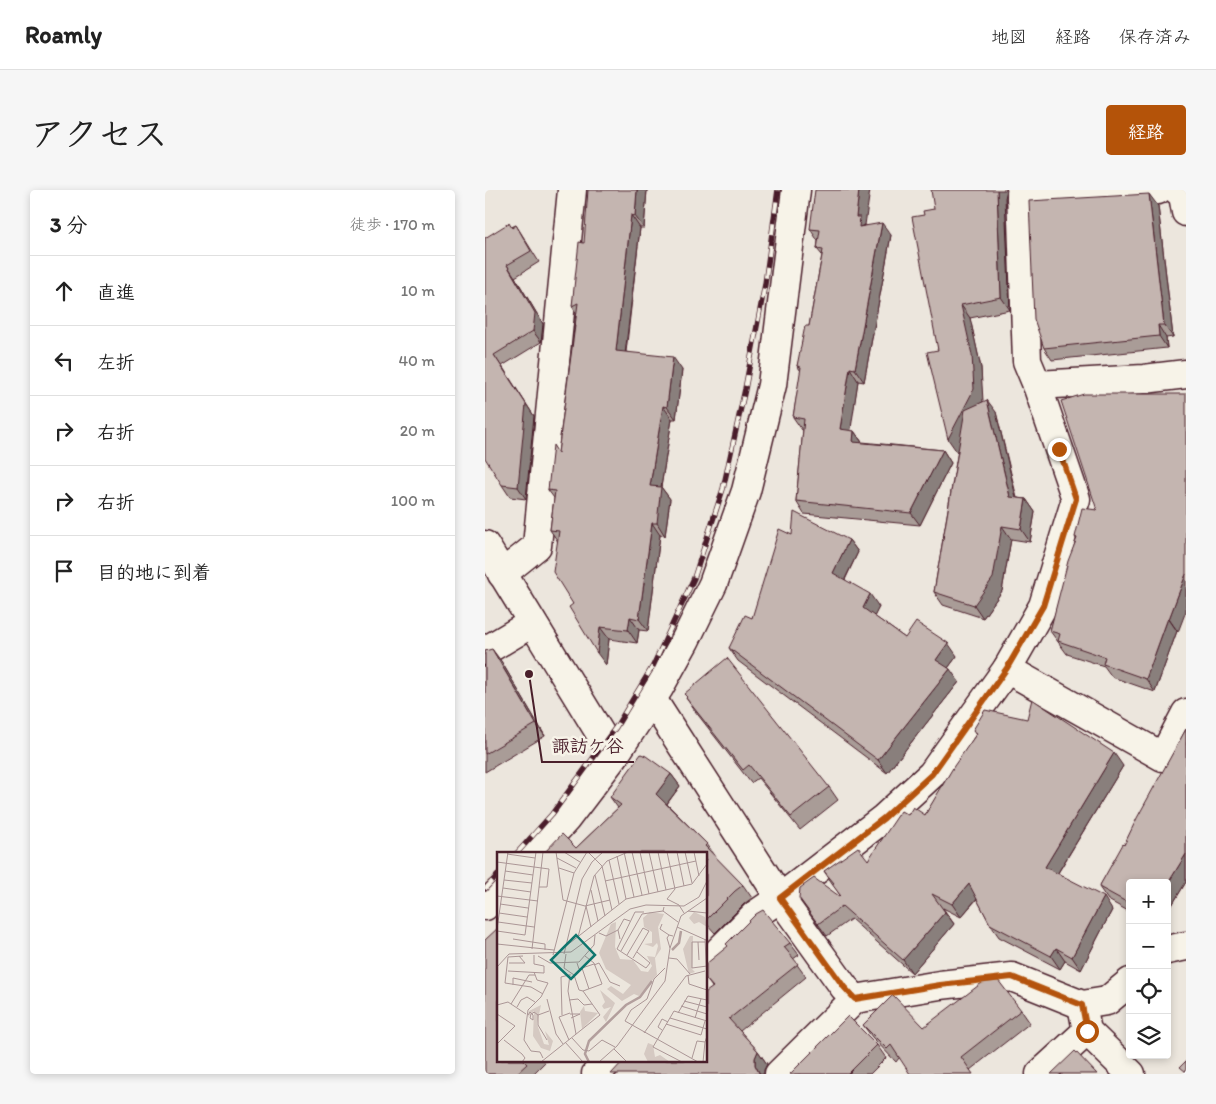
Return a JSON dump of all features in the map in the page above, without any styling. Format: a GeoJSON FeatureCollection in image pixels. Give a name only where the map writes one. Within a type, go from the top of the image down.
{"type":"FeatureCollection","features":[{"type":"Feature","properties":{"kind":"street"},"geometry":{"type":"LineString","coordinates":[[536,852],[566,820],[614,756],[652,699],[685,641],[713,584],[746,491],[771,384],[796,190]]}},
{"type":"Feature","properties":{"kind":"street"},"geometry":{"type":"LineString","coordinates":[[707,963],[755,915],[884,818],[932,774],[1007,668],[1043,606],[1076,499],[1027,361],[1021,194],[1158,190]]}},
{"type":"Feature","properties":{"kind":"street"},"geometry":{"type":"LineString","coordinates":[[1177,190],[1183,195],[1186,212]]}},
{"type":"Feature","properties":{"kind":"street"},"geometry":{"type":"LineString","coordinates":[[502,574],[537,546],[570,192]]}},
{"type":"Feature","properties":{"kind":"street"},"geometry":{"type":"LineString","coordinates":[[1037,386],[1144,379],[1186,374]]}},
{"type":"Feature","properties":{"kind":"street"},"geometry":{"type":"LineString","coordinates":[[485,545],[614,756]]}},
{"type":"Feature","properties":{"kind":"street"},"geometry":{"type":"LineString","coordinates":[[485,651],[532,623]]}},
{"type":"Feature","properties":{"kind":"street"},"geometry":{"type":"LineString","coordinates":[[1007,668],[1163,757],[1186,713]]}},
{"type":"Feature","properties":{"kind":"street"},"geometry":{"type":"LineString","coordinates":[[652,699],[780,898],[844,987],[855,999]]}},
{"type":"Feature","properties":{"kind":"street"},"geometry":{"type":"LineString","coordinates":[[485,906],[497,894]]}},
{"type":"Feature","properties":{"kind":"street"},"geometry":{"type":"LineString","coordinates":[[1171,949],[1186,946]]}},
{"type":"Feature","properties":{"kind":"street"},"geometry":{"type":"LineString","coordinates":[[779,1074],[855,999],[940,985],[1012,977],[1082,1005],[1107,1002],[1126,985]]}},
{"type":"Feature","properties":{"kind":"street"},"geometry":{"type":"LineString","coordinates":[[1082,1005],[1087,1031],[1131,1074]]}},
{"type":"Feature","properties":{"kind":"street"},"geometry":{"type":"LineString","coordinates":[[1041,1074],[1087,1031]]}},
{"type":"Feature","properties":{"kind":"street"},"geometry":{"type":"LineString","coordinates":[[596,1074],[608,1062]]}},
{"type":"Feature","properties":{"kind":"building"},"geometry":{"type":"Polygon","coordinates":[[[588,190],[637,190],[635,216],[631,215],[616,351],[673,357],[667,407],[663,406],[650,486],[661,487],[657,523],[652,523],[639,619],[630,617],[628,630],[600,627],[597,653],[569,607],[573,604],[553,572],[559,531],[550,530],[555,491],[548,490],[553,445],[558,453],[578,303],[572,306],[579,242],[584,243],[588,190]]]}},
{"type":"Feature","properties":{"kind":"building"},"geometry":{"type":"Polygon","coordinates":[[[815,190],[859,190],[856,217],[860,217],[859,227],[882,223],[855,369],[850,368],[840,429],[854,431],[853,442],[943,450],[911,513],[796,501],[804,419],[793,417],[801,367],[797,366],[805,326],[809,326],[823,250],[817,249],[820,230],[810,229],[815,190]]]}},
{"type":"Feature","properties":{"kind":"building"},"geometry":{"type":"Polygon","coordinates":[[[931,190],[997,190],[1001,297],[961,305],[972,355],[974,389],[948,439],[927,352],[938,350],[912,217],[924,215],[923,211],[934,209],[931,190]]]}},
{"type":"Feature","properties":{"kind":"building"},"geometry":{"type":"Polygon","coordinates":[[[1149,194],[1164,325],[1158,325],[1159,336],[1044,348],[1034,319],[1029,201],[1149,194]]]}},
{"type":"Feature","properties":{"kind":"building"},"geometry":{"type":"Polygon","coordinates":[[[509,223],[512,228],[516,225],[531,251],[507,265],[535,313],[533,331],[494,355],[526,404],[518,487],[502,485],[485,458],[485,238],[509,223]]]}},
{"type":"Feature","properties":{"kind":"building"},"geometry":{"type":"Polygon","coordinates":[[[1084,394],[1186,394],[1186,574],[1146,679],[1103,664],[1105,657],[1058,641],[1060,634],[1050,631],[1068,561],[1077,538],[1075,537],[1082,508],[1097,510],[1061,401],[1084,394]]]}},
{"type":"Feature","properties":{"kind":"building"},"geometry":{"type":"Polygon","coordinates":[[[987,400],[1010,497],[1026,499],[1021,529],[1002,526],[993,578],[974,605],[934,592],[965,410],[987,400]]]}},
{"type":"Feature","properties":{"kind":"building"},"geometry":{"type":"Polygon","coordinates":[[[794,512],[849,540],[833,573],[870,594],[863,608],[905,638],[916,622],[948,643],[936,660],[950,669],[878,760],[729,648],[745,615],[752,618],[779,529],[792,535],[794,512]]]}},
{"type":"Feature","properties":{"kind":"building"},"geometry":{"type":"Polygon","coordinates":[[[492,649],[536,724],[485,754],[485,651],[492,649]]]}},
{"type":"Feature","properties":{"kind":"building"},"geometry":{"type":"Polygon","coordinates":[[[727,658],[829,787],[791,817],[749,765],[743,770],[684,694],[727,658]]]}},
{"type":"Feature","properties":{"kind":"building"},"geometry":{"type":"Polygon","coordinates":[[[1032,699],[1114,753],[1045,867],[1104,897],[1072,957],[1056,948],[1051,956],[990,924],[969,884],[952,904],[932,894],[945,912],[903,960],[842,906],[818,924],[799,898],[800,888],[814,878],[839,896],[832,884],[834,883],[824,871],[858,847],[868,860],[901,811],[908,815],[913,807],[925,815],[954,766],[977,733],[973,730],[985,710],[1027,719],[1032,699]]]}},
{"type":"Feature","properties":{"kind":"building"},"geometry":{"type":"Polygon","coordinates":[[[1186,729],[1186,854],[1171,879],[1126,879],[1126,902],[1099,887],[1124,845],[1186,729]]]}},
{"type":"Feature","properties":{"kind":"building"},"geometry":{"type":"Polygon","coordinates":[[[641,754],[646,756],[671,774],[656,794],[707,844],[705,846],[743,885],[707,919],[707,852],[545,852],[562,834],[576,848],[621,805],[610,797],[641,754]]]}},
{"type":"Feature","properties":{"kind":"building"},"geometry":{"type":"Polygon","coordinates":[[[763,910],[790,943],[784,947],[798,964],[729,1019],[758,1051],[755,1065],[759,1073],[762,1074],[611,1074],[622,1062],[707,1062],[707,991],[713,987],[707,980],[707,963],[728,946],[726,944],[756,914],[763,910]]]}},
{"type":"Feature","properties":{"kind":"building"},"geometry":{"type":"Polygon","coordinates":[[[497,929],[497,1062],[525,1062],[527,1064],[516,1074],[485,1074],[485,940],[497,929]]]}},
{"type":"Feature","properties":{"kind":"building"},"geometry":{"type":"Polygon","coordinates":[[[998,980],[1021,1010],[961,1057],[973,1074],[910,1074],[891,1045],[887,1049],[863,1025],[893,995],[924,1027],[983,982],[998,980]]]}},
{"type":"Feature","properties":{"kind":"building"},"geometry":{"type":"Polygon","coordinates":[[[848,1016],[877,1045],[848,1074],[790,1074],[848,1016]]]}},
{"type":"Feature","properties":{"kind":"building"},"geometry":{"type":"Polygon","coordinates":[[[1075,1051],[1097,1074],[1051,1074],[1075,1051]]]}},
{"type":"Feature","properties":{"kind":"building"},"geometry":{"type":"Polygon","coordinates":[[[1186,1061],[1186,1072],[1180,1067],[1186,1061]]]}},
{"type":"Feature","properties":{"kind":"railway"},"geometry":{"type":"LineString","coordinates":[[518,852],[552,814],[616,727],[653,666],[694,578],[723,489],[745,389],[765,284],[778,190]]}},
{"type":"Feature","properties":{"kind":"railway"},"geometry":{"type":"LineString","coordinates":[[485,889],[497,876]]}},
{"type":"Feature","properties":{"kind":"place","name":"諏訪ケ谷"},"geometry":{"type":"Point","coordinates":[529,674]}},
{"type":"Feature","properties":{"kind":"route"},"geometry":{"type":"LineString","coordinates":[[1059,449],[1076,499],[1043,606],[1007,668],[932,774],[884,818],[780,898],[844,987],[855,999],[940,985],[1012,977],[1082,1005],[1087,1031]]}}]}
